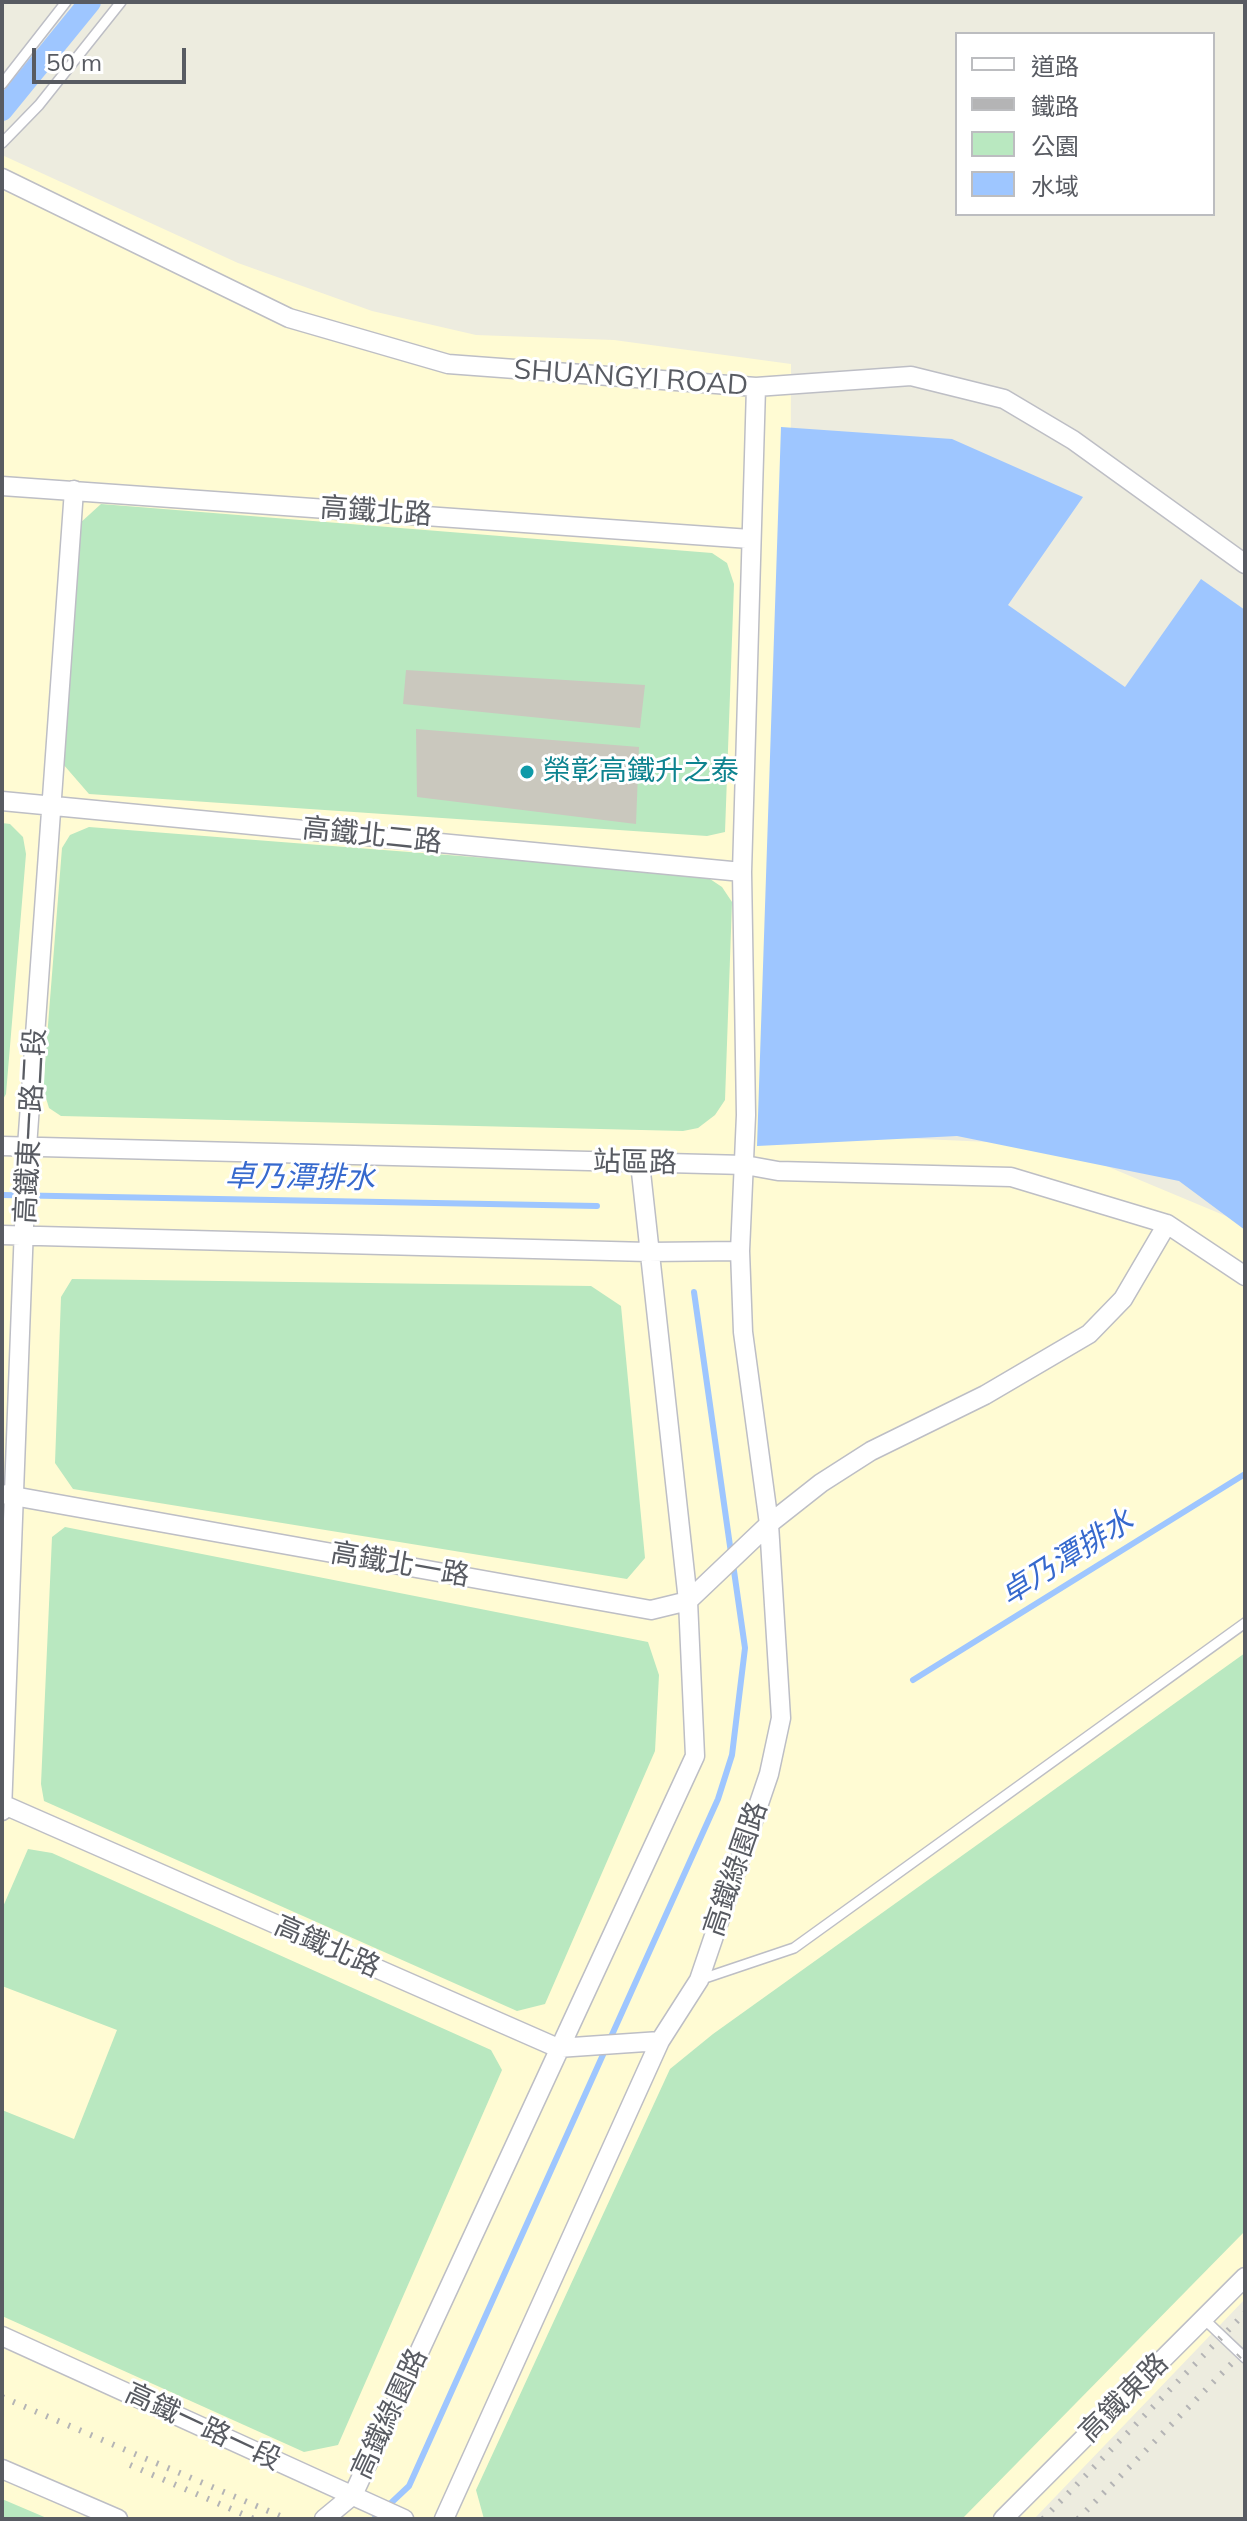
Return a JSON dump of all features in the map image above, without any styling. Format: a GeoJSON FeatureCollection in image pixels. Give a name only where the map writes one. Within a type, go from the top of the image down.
{"type":"FeatureCollection","features":[{"type":"Feature","properties":{"kind":"street","name":"SHUANGYI ROAD"},"geometry":{"type":"LineString","coordinates":[[2,178],[289,318],[448,364],[756,387],[911,376],[1004,399],[1073,440],[1245,564]]}},
{"type":"Feature","properties":{"kind":"street","name":"高鐵綠園路"},"geometry":{"type":"LineString","coordinates":[[444,2519],[660,2041],[699,1980],[769,1774],[781,1718],[769,1524],[743,1332],[740,1251],[745,1165],[742,872],[756,387]]}},
{"type":"Feature","properties":{"kind":"street","name":"高鐵北路"},"geometry":{"type":"LineString","coordinates":[[2,486],[750,539]]}},
{"type":"Feature","properties":{"kind":"street","name":"高鐵東一路二段"},"geometry":{"type":"LineString","coordinates":[[3,1807],[9,1495],[26,1236],[27,1147],[74,490]]}},
{"type":"Feature","properties":{"kind":"street","name":"高鐵北二路"},"geometry":{"type":"LineString","coordinates":[[2,801],[742,872]]}},
{"type":"Feature","properties":{"kind":"street","name":"站區路"},"geometry":{"type":"LineString","coordinates":[[2,1146],[745,1165],[778,1171],[1011,1177],[1167,1224],[1245,1276]]}},
{"type":"Feature","properties":{"kind":"street","name":"高鐵綠園路"},"geometry":{"type":"LineString","coordinates":[[324,2519],[353,2495],[695,1756],[688,1601],[640,1163]]}},
{"type":"Feature","properties":{"kind":"street"},"geometry":{"type":"LineString","coordinates":[[688,1601],[769,1524],[821,1483],[871,1451],[985,1395],[1089,1334],[1123,1299],[1167,1224]]}},
{"type":"Feature","properties":{"kind":"street"},"geometry":{"type":"LineString","coordinates":[[2,1235],[648,1252],[740,1251]]}},
{"type":"Feature","properties":{"kind":"street","name":"高鐵北一路"},"geometry":{"type":"LineString","coordinates":[[9,1495],[651,1610],[688,1601]]}},
{"type":"Feature","properties":{"kind":"street","name":"高鐵北路"},"geometry":{"type":"LineString","coordinates":[[3,1807],[558,2048],[660,2041]]}},
{"type":"Feature","properties":{"kind":"street","name":"高鐵東路"},"geometry":{"type":"LineString","coordinates":[[1003,2519],[1245,2277]]}},
{"type":"Feature","properties":{"kind":"street","name":"高鐵一路一段"},"geometry":{"type":"LineString","coordinates":[[2,2336],[404,2519]]}},
{"type":"Feature","properties":{"kind":"street"},"geometry":{"type":"LineString","coordinates":[[2,2469],[118,2519]]}},
{"type":"Feature","properties":{"kind":"lane"},"geometry":{"type":"LineString","coordinates":[[2,84],[66,2]]}},
{"type":"Feature","properties":{"kind":"lane"},"geometry":{"type":"LineString","coordinates":[[2,143],[39,105],[121,2]]}},
{"type":"Feature","properties":{"kind":"lane"},"geometry":{"type":"LineString","coordinates":[[699,1980],[794,1948],[1245,1623]]}},
{"type":"Feature","properties":{"kind":"lane"},"geometry":{"type":"LineString","coordinates":[[1204,2319],[1245,2358]]}},
{"type":"Feature","properties":{"kind":"shaded area"},"geometry":{"type":"Polygon","coordinates":[[[2,155],[238,263],[372,311],[476,335],[614,340],[791,364],[789,1133],[1056,1145],[1245,1224],[1245,2299],[1034,2519],[2,2519],[2,155]]]}},
{"type":"Feature","properties":{"kind":"green space"},"geometry":{"type":"Polygon","coordinates":[[[101,504],[712,553],[727,563],[734,584],[725,832],[707,836],[89,794],[63,764],[79,524],[101,504]]]}},
{"type":"Feature","properties":{"kind":"green space"},"geometry":{"type":"Polygon","coordinates":[[[2,823],[10,824],[23,837],[26,854],[6,1094],[2,1101],[2,823]]]}},
{"type":"Feature","properties":{"kind":"green space"},"geometry":{"type":"Polygon","coordinates":[[[89,827],[704,875],[722,887],[732,902],[725,1100],[715,1115],[698,1128],[683,1131],[61,1116],[49,1108],[43,1088],[62,848],[70,835],[89,827]]]}},
{"type":"Feature","properties":{"kind":"green space"},"geometry":{"type":"Polygon","coordinates":[[[72,1279],[591,1286],[621,1306],[645,1558],[627,1579],[73,1489],[55,1463],[61,1297],[72,1279]]]}},
{"type":"Feature","properties":{"kind":"green space"},"geometry":{"type":"Polygon","coordinates":[[[65,1527],[648,1642],[659,1675],[655,1751],[545,2004],[517,2011],[44,1801],[41,1784],[52,1537],[65,1527]]]}},
{"type":"Feature","properties":{"kind":"green space"},"geometry":{"type":"Polygon","coordinates":[[[1245,1653],[1245,2231],[962,2519],[484,2519],[476,2490],[670,2069],[713,2034],[1245,1653]]]}},
{"type":"Feature","properties":{"kind":"green space"},"geometry":{"type":"Polygon","coordinates":[[[28,1849],[52,1853],[491,2050],[502,2070],[338,2445],[304,2452],[2,2316],[2,2110],[74,2139],[117,2030],[2,1986],[2,1909],[28,1849]]]}},
{"type":"Feature","properties":{"kind":"green space"},"geometry":{"type":"Polygon","coordinates":[[[2,2499],[49,2519],[2,2519],[2,2499]]]}},
{"type":"Feature","properties":{"kind":"water"},"geometry":{"type":"Polygon","coordinates":[[[781,427],[952,439],[1083,497],[1008,605],[1125,687],[1201,579],[1245,610],[1245,1230],[1179,1181],[957,1136],[757,1146],[781,427]]]}},
{"type":"Feature","properties":{"kind":"building","name":"榮彰高鐵升之泰"},"geometry":{"type":"Polygon","coordinates":[[[406,670],[645,685],[640,728],[403,704],[406,670]]]}},
{"type":"Feature","properties":{"kind":"building","name":"榮彰高鐵升之泰"},"geometry":{"type":"Polygon","coordinates":[[[416,729],[639,747],[636,824],[417,797],[416,729]]]}},
{"type":"Feature","properties":{"kind":"waterway"},"geometry":{"type":"LineString","coordinates":[[2,110],[90,2]]}},
{"type":"Feature","properties":{"kind":"waterway","name":"卓乃潭排水"},"geometry":{"type":"LineString","coordinates":[[2,1195],[597,1206]]}},
{"type":"Feature","properties":{"kind":"waterway"},"geometry":{"type":"LineString","coordinates":[[694,1292],[731,1553]]}},
{"type":"Feature","properties":{"kind":"waterway","name":"卓乃潭排水"},"geometry":{"type":"LineString","coordinates":[[913,1680],[1245,1474]]}},
{"type":"Feature","properties":{"kind":"waterway"},"geometry":{"type":"LineString","coordinates":[[374,2519],[409,2486],[718,1799],[732,1755],[745,1648],[733,1564]]}},
{"type":"Feature","properties":{"kind":"railway"},"geometry":{"type":"LineString","coordinates":[[1043,2519],[1245,2313]]}},
{"type":"Feature","properties":{"kind":"railway"},"geometry":{"type":"LineString","coordinates":[[1078,2519],[1245,2350]]}},
{"type":"Feature","properties":{"kind":"railway"},"geometry":{"type":"LineString","coordinates":[[2,2397],[287,2519]]}},
{"type":"Feature","properties":{"kind":"railway"},"geometry":{"type":"LineString","coordinates":[[130,2465],[254,2519]]}},
{"type":"Feature","properties":{"kind":"place","name":"榮彰高鐵升之泰"},"geometry":{"type":"Point","coordinates":[527,772]}}]}
